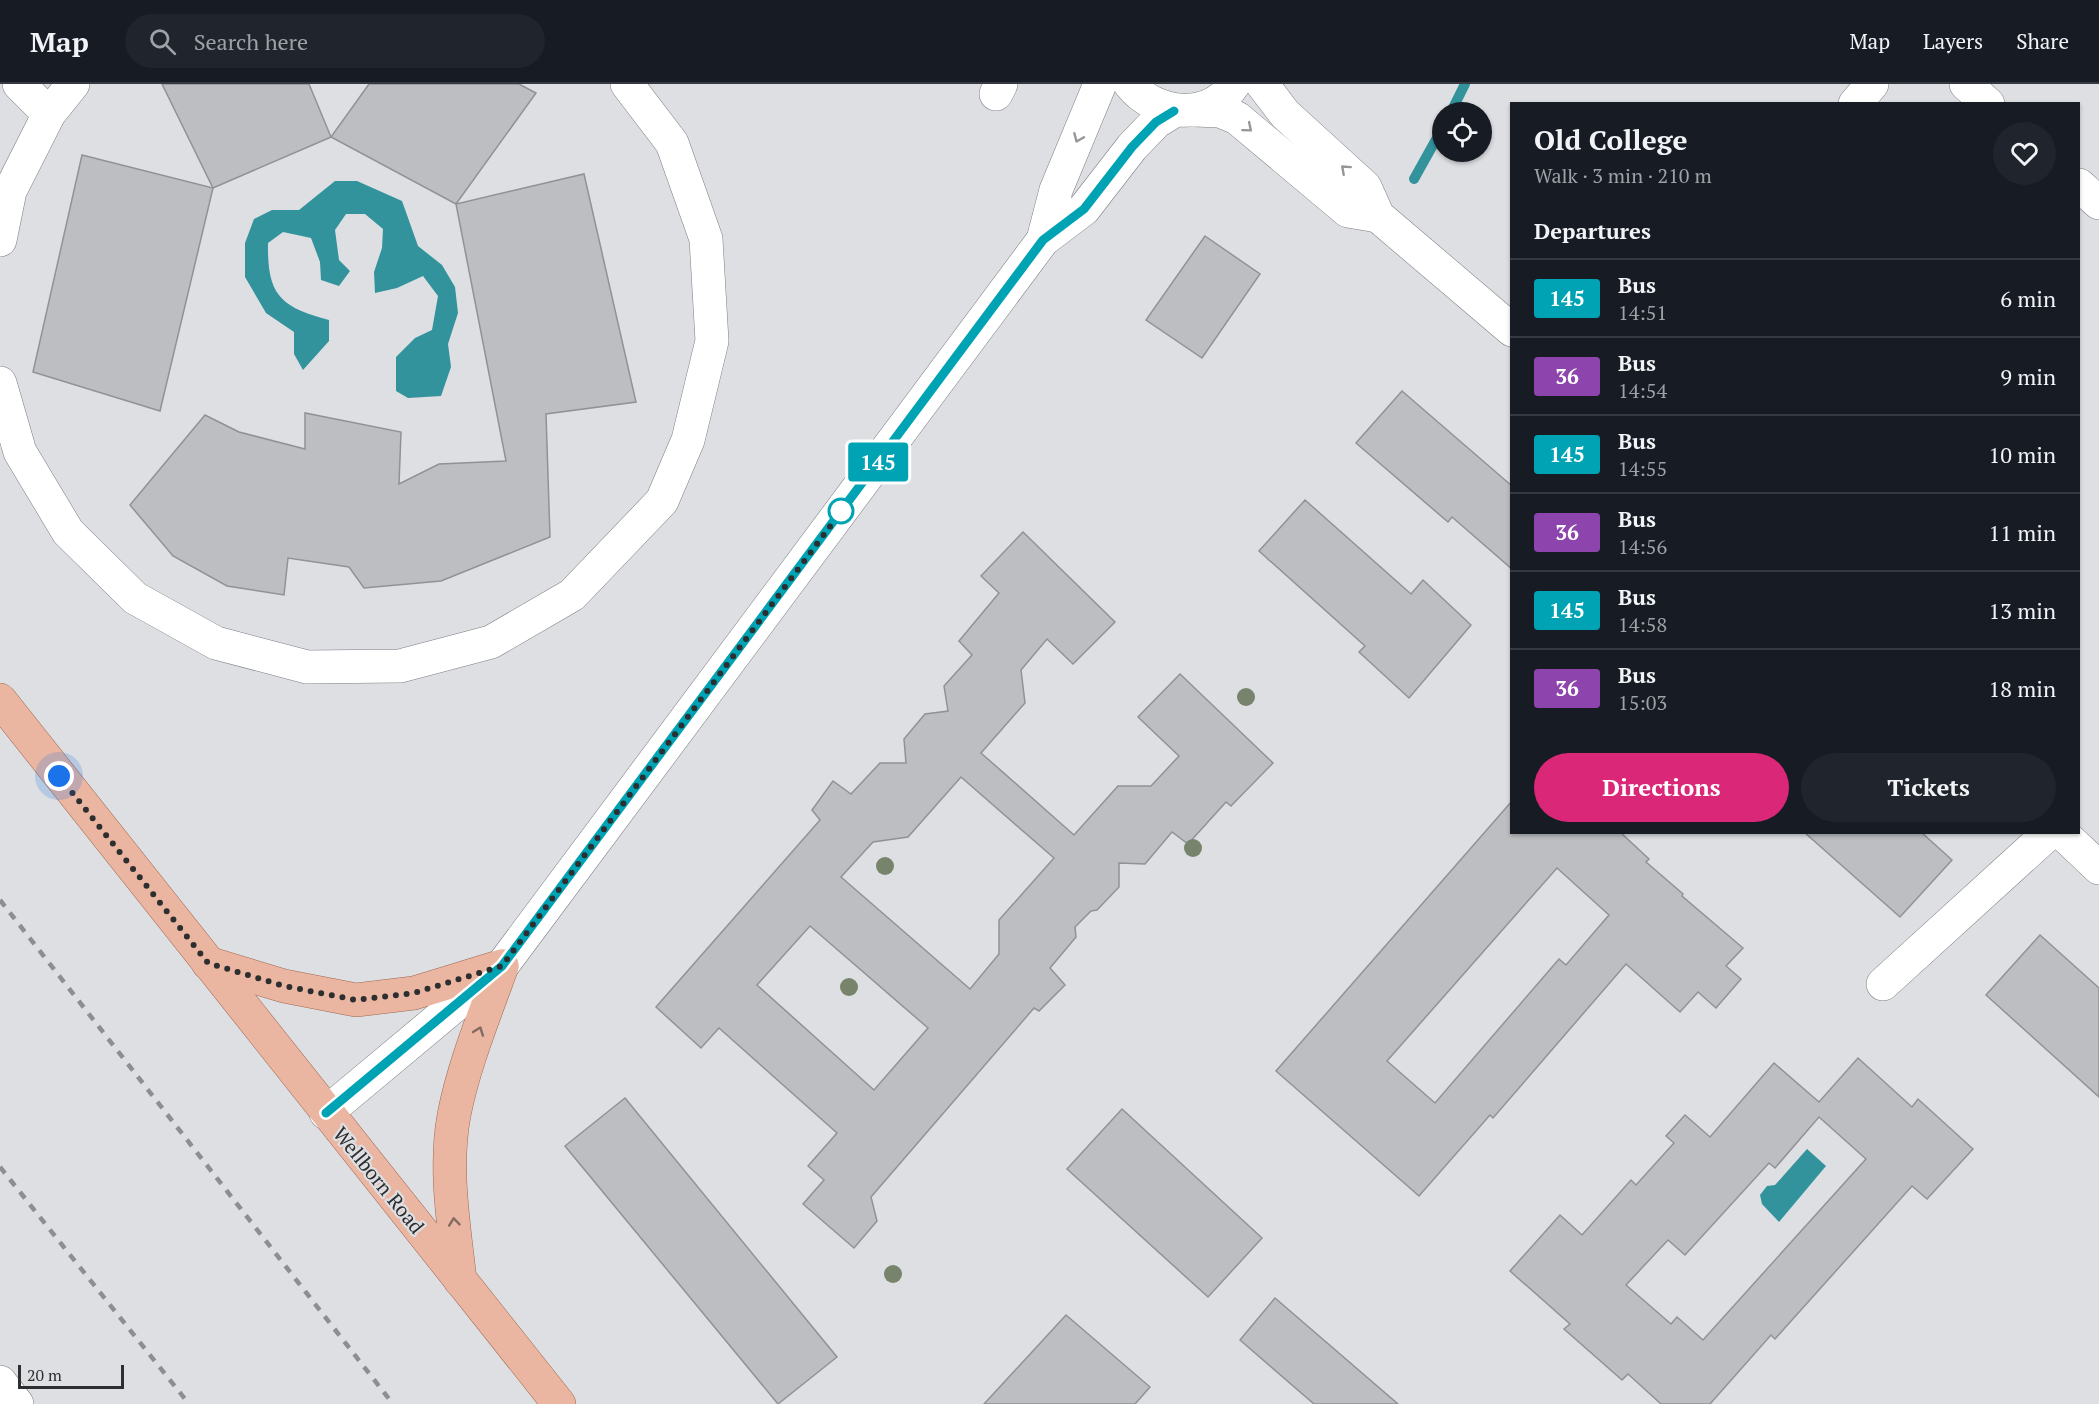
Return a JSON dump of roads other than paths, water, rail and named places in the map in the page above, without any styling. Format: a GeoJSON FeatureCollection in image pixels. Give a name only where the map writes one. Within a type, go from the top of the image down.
{"type":"FeatureCollection","features":[{"type":"Feature","properties":{"kind":"main road","name":"Wellborn Road"},"geometry":{"type":"LineString","coordinates":[[0,700],[557,1403]]}},
{"type":"Feature","properties":{"kind":"main road"},"geometry":{"type":"LineString","coordinates":[[208,963],[284,986],[356,1000],[414,993],[502,966]]}},
{"type":"Feature","properties":{"kind":"main road"},"geometry":{"type":"LineString","coordinates":[[460,1280],[450,1179],[454,1115],[473,1048],[502,966]]}},
{"type":"Feature","properties":{"kind":"street"},"geometry":{"type":"LineString","coordinates":[[19,84],[49,114]]}},
{"type":"Feature","properties":{"kind":"street"},"geometry":{"type":"LineString","coordinates":[[0,383],[20,452],[68,532],[135,598],[216,643],[307,667],[400,666],[491,642],[572,595],[662,501],[688,440],[712,341],[706,239],[672,142],[627,84]]}},
{"type":"Feature","properties":{"kind":"street"},"geometry":{"type":"LineString","coordinates":[[1043,240],[1056,190],[1100,84]]}},
{"type":"Feature","properties":{"kind":"street"},"geometry":{"type":"LineString","coordinates":[[1130,84],[1138,94],[1154,105],[1184,110],[1220,111],[1237,118],[1348,211],[1378,216]]}},
{"type":"Feature","properties":{"kind":"street"},"geometry":{"type":"LineString","coordinates":[[326,1113],[502,966],[1043,240],[1084,209],[1132,147],[1156,122],[1184,110],[1215,102],[1234,84]]}},
{"type":"Feature","properties":{"kind":"street"},"geometry":{"type":"LineString","coordinates":[[1263,84],[1285,114],[1365,186],[1378,216],[1510,328]]}},
{"type":"Feature","properties":{"kind":"street"},"geometry":{"type":"LineString","coordinates":[[1857,102],[1872,84]]}},
{"type":"Feature","properties":{"kind":"street"},"geometry":{"type":"LineString","coordinates":[[1966,84],[1986,102]]}},
{"type":"Feature","properties":{"kind":"street"},"geometry":{"type":"LineString","coordinates":[[0,240],[10,191],[49,114],[69,86]]}},
{"type":"Feature","properties":{"kind":"street"},"geometry":{"type":"LineString","coordinates":[[2080,186],[2099,203]]}},
{"type":"Feature","properties":{"kind":"street"},"geometry":{"type":"LineString","coordinates":[[1883,984],[2048,834]]}},
{"type":"Feature","properties":{"kind":"street"},"geometry":{"type":"LineString","coordinates":[[2063,834],[2099,868]]}},
{"type":"Feature","properties":{"kind":"street"},"geometry":{"type":"LineString","coordinates":[[0,1382],[17,1404]]}},
{"type":"Feature","properties":{"kind":"water"},"geometry":{"type":"Polygon","coordinates":[[[335,181],[357,181],[402,201],[418,246],[442,265],[455,287],[458,313],[448,344],[451,367],[441,396],[408,398],[396,391],[396,357],[415,338],[432,330],[438,296],[423,276],[397,288],[375,293],[374,272],[382,248],[383,229],[365,214],[346,214],[335,230],[339,260],[350,271],[339,286],[321,280],[320,262],[311,238],[283,232],[268,243],[270,276],[280,296],[299,310],[329,320],[329,341],[303,370],[294,354],[294,332],[266,313],[245,277],[245,243],[254,219],[272,210],[299,210],[335,181]]]}},
{"type":"Feature","properties":{"kind":"water"},"geometry":{"type":"Polygon","coordinates":[[[1807,1149],[1826,1166],[1779,1222],[1762,1204],[1760,1195],[1767,1186],[1775,1185],[1807,1149]]]}},
{"type":"Feature","properties":{"kind":"waterway"},"geometry":{"type":"LineString","coordinates":[[1456,102],[1465,84]]}},
{"type":"Feature","properties":{"kind":"waterway"},"geometry":{"type":"LineString","coordinates":[[1414,179],[1432,147]]}},
{"type":"Feature","properties":{"kind":"railway"},"geometry":{"type":"LineString","coordinates":[[0,900],[393,1404]]}},
{"type":"Feature","properties":{"kind":"railway"},"geometry":{"type":"LineString","coordinates":[[0,1167],[189,1404]]}}]}
